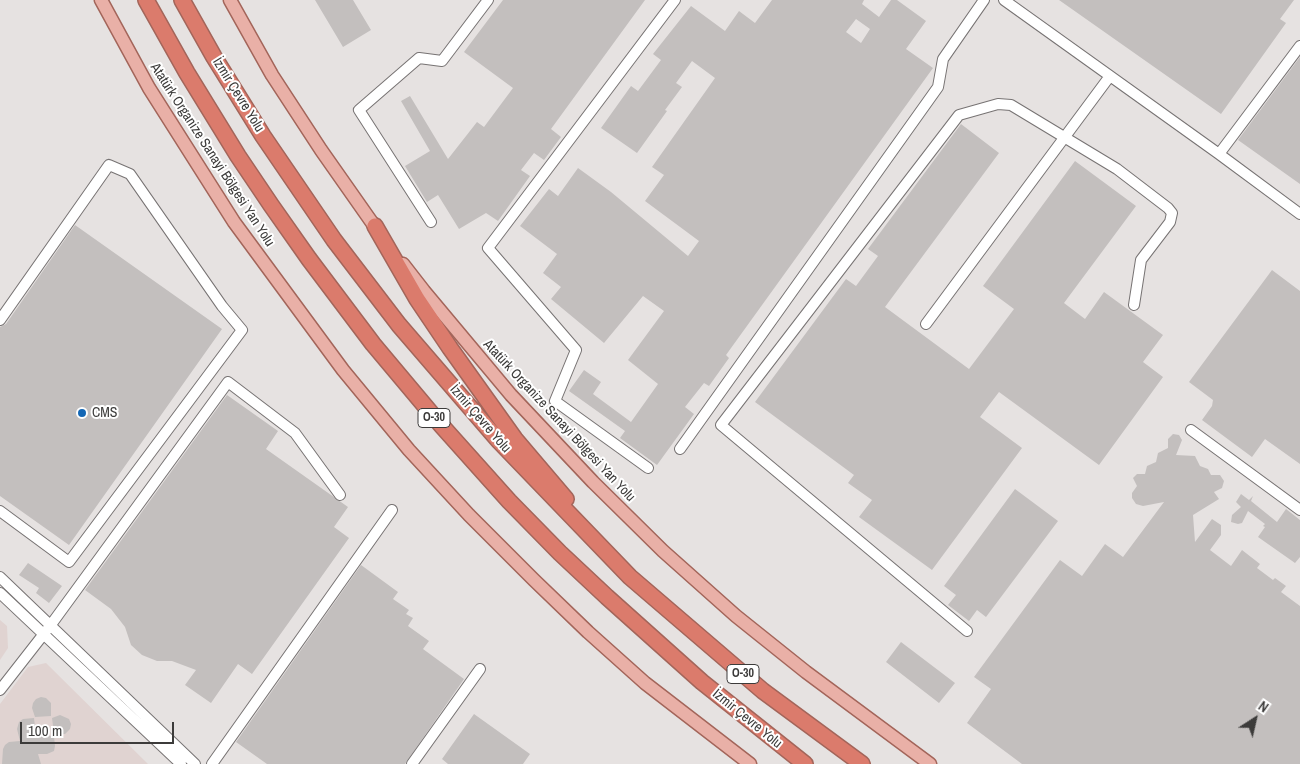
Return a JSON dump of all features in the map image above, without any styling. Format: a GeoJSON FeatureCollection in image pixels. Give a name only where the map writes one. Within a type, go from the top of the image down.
{"type":"FeatureCollection","features":[{"type":"Feature","properties":{"kind":"highway","name":"İzmir Çevre Yolu"},"geometry":{"type":"LineString","coordinates":[[146,0],[187,73],[238,156],[277,213],[373,344],[441,425],[510,501],[587,578],[702,682],[805,764]]}},
{"type":"Feature","properties":{"kind":"highway","name":"İzmir Çevre Yolu"},"geometry":{"type":"LineString","coordinates":[[182,0],[214,57],[297,187],[334,240],[399,325],[499,441],[630,577],[763,691],[862,764]]}},
{"type":"Feature","properties":{"kind":"highway"},"geometry":{"type":"LineString","coordinates":[[375,226],[417,300],[515,438],[630,577]]}},
{"type":"Feature","properties":{"kind":"main road","name":"Atatürk Organize Sanayi Bölgesi Yan Yolu"},"geometry":{"type":"LineString","coordinates":[[101,0],[150,88],[234,222],[337,362],[409,450],[488,535],[588,632],[645,683],[750,764]]}},
{"type":"Feature","properties":{"kind":"main road","name":"Atatürk Organize Sanayi Bölgesi Yan Yolu"},"geometry":{"type":"LineString","coordinates":[[230,0],[282,90],[321,150],[375,226],[424,291],[511,395],[593,482],[663,551],[736,616],[799,666],[930,764]]}},
{"type":"Feature","properties":{"kind":"street"},"geometry":{"type":"LineString","coordinates":[[431,222],[359,110],[419,58],[442,61],[488,0]]}},
{"type":"Feature","properties":{"kind":"street"},"geometry":{"type":"LineString","coordinates":[[648,468],[555,401],[576,350],[488,248],[675,0]]}},
{"type":"Feature","properties":{"kind":"street"},"geometry":{"type":"LineString","coordinates":[[680,449],[938,87],[943,59],[984,0]]}},
{"type":"Feature","properties":{"kind":"street"},"geometry":{"type":"LineString","coordinates":[[1004,0],[1220,154],[1300,214]]}},
{"type":"Feature","properties":{"kind":"street"},"geometry":{"type":"LineString","coordinates":[[1220,154],[1300,46]]}},
{"type":"Feature","properties":{"kind":"street"},"geometry":{"type":"LineString","coordinates":[[926,324],[1110,76]]}},
{"type":"Feature","properties":{"kind":"street"},"geometry":{"type":"LineString","coordinates":[[967,631],[721,425],[959,115],[998,104],[1011,105],[1117,169],[1172,213],[1170,222],[1141,260],[1134,305]]}},
{"type":"Feature","properties":{"kind":"street"},"geometry":{"type":"LineString","coordinates":[[0,320],[109,165],[130,174],[222,306],[242,330],[69,562],[0,512]]}},
{"type":"Feature","properties":{"kind":"street"},"geometry":{"type":"LineString","coordinates":[[0,690],[50,626],[228,382],[295,432],[340,495]]}},
{"type":"Feature","properties":{"kind":"street"},"geometry":{"type":"LineString","coordinates":[[1191,430],[1300,510]]}},
{"type":"Feature","properties":{"kind":"street"},"geometry":{"type":"LineString","coordinates":[[212,764],[392,510]]}},
{"type":"Feature","properties":{"kind":"street"},"geometry":{"type":"LineString","coordinates":[[0,577],[195,764]]}},
{"type":"Feature","properties":{"kind":"street"},"geometry":{"type":"LineString","coordinates":[[0,593],[181,764]]}},
{"type":"Feature","properties":{"kind":"street"},"geometry":{"type":"LineString","coordinates":[[412,764],[480,669]]}},
{"type":"Feature","properties":{"kind":"shaded area"},"geometry":{"type":"Polygon","coordinates":[[[0,620],[7,626],[8,648],[0,660],[0,620]]]}},
{"type":"Feature","properties":{"kind":"shaded area"},"geometry":{"type":"Polygon","coordinates":[[[46,663],[148,764],[0,764],[0,704],[28,667],[46,663]]]}},
{"type":"Feature","properties":{"kind":"building"},"geometry":{"type":"Polygon","coordinates":[[[315,0],[353,0],[371,30],[343,47],[315,0]]]}},
{"type":"Feature","properties":{"kind":"building"},"geometry":{"type":"Polygon","coordinates":[[[503,0],[645,0],[551,129],[561,137],[544,160],[534,153],[521,170],[530,176],[498,221],[486,213],[459,229],[438,195],[427,202],[405,166],[430,151],[401,101],[410,96],[448,159],[477,122],[484,127],[513,88],[464,52],[503,0]]]}},
{"type":"Feature","properties":{"kind":"building"},"geometry":{"type":"Polygon","coordinates":[[[772,0],[864,0],[862,4],[879,17],[891,0],[897,0],[926,21],[906,49],[933,68],[726,355],[729,358],[709,386],[704,383],[685,407],[694,414],[657,465],[620,438],[625,431],[569,391],[584,370],[601,382],[593,394],[631,422],[658,384],[628,360],[664,311],[643,296],[604,343],[551,299],[561,287],[543,273],[557,254],[520,226],[549,189],[558,196],[578,168],[611,192],[688,256],[699,241],[645,201],[664,175],[652,167],[715,78],[692,61],[676,83],[682,87],[637,153],[601,128],[631,86],[638,91],[661,60],[653,54],[691,6],[725,31],[739,11],[755,23],[772,0]],[[856,19],[846,32],[861,43],[870,29],[856,19]]]}},
{"type":"Feature","properties":{"kind":"building"},"geometry":{"type":"Polygon","coordinates":[[[1059,0],[1294,0],[1280,19],[1286,23],[1221,114],[1059,0]]]}},
{"type":"Feature","properties":{"kind":"building"},"geometry":{"type":"Polygon","coordinates":[[[1300,57],[1300,184],[1238,140],[1300,57]]]}},
{"type":"Feature","properties":{"kind":"building"},"geometry":{"type":"Polygon","coordinates":[[[961,124],[999,153],[885,307],[969,369],[1014,309],[983,286],[1075,161],[1136,206],[1064,303],[1085,319],[1104,292],[1163,335],[1143,362],[1163,377],[1099,465],[999,392],[980,417],[1022,448],[932,570],[859,517],[872,500],[848,483],[854,475],[755,402],[846,279],[856,286],[878,256],[868,249],[961,124]]]}},
{"type":"Feature","properties":{"kind":"building","name":"CMS"},"geometry":{"type":"Polygon","coordinates":[[[75,225],[222,329],[69,545],[0,496],[0,327],[6,324],[75,225]]]}},
{"type":"Feature","properties":{"kind":"building"},"geometry":{"type":"Polygon","coordinates":[[[1272,270],[1300,291],[1300,464],[1265,439],[1252,457],[1202,420],[1212,406],[1213,400],[1189,382],[1272,270]]]}},
{"type":"Feature","properties":{"kind":"building"},"geometry":{"type":"Polygon","coordinates":[[[227,395],[278,431],[266,449],[348,507],[334,527],[349,538],[252,674],[238,664],[211,703],[185,685],[196,670],[172,661],[157,661],[142,655],[131,645],[125,627],[111,609],[85,590],[227,395]]]}},
{"type":"Feature","properties":{"kind":"building"},"geometry":{"type":"Polygon","coordinates":[[[1173,434],[1179,435],[1182,440],[1176,455],[1195,456],[1200,466],[1208,469],[1211,475],[1220,475],[1224,481],[1222,488],[1214,492],[1219,499],[1193,515],[1195,542],[1212,519],[1221,525],[1221,535],[1210,550],[1231,566],[1242,550],[1260,564],[1257,568],[1273,580],[1275,578],[1286,586],[1281,592],[1300,606],[1300,764],[1022,764],[967,723],[991,689],[974,677],[1060,560],[1082,576],[1105,544],[1123,557],[1164,502],[1143,506],[1136,504],[1132,498],[1132,493],[1137,486],[1133,478],[1137,474],[1145,474],[1147,466],[1156,462],[1158,453],[1168,448],[1168,439],[1173,434]]]}},
{"type":"Feature","properties":{"kind":"building"},"geometry":{"type":"Polygon","coordinates":[[[1015,489],[1058,521],[986,617],[977,610],[969,621],[948,605],[956,595],[944,586],[1015,489]]]}},
{"type":"Feature","properties":{"kind":"building"},"geometry":{"type":"Polygon","coordinates":[[[1241,494],[1249,500],[1253,496],[1251,501],[1277,522],[1286,509],[1300,520],[1300,557],[1295,563],[1258,537],[1265,524],[1248,511],[1242,523],[1231,522],[1232,515],[1241,507],[1236,502],[1241,494]]]}},
{"type":"Feature","properties":{"kind":"building"},"geometry":{"type":"Polygon","coordinates":[[[28,563],[62,586],[49,603],[36,593],[39,588],[19,575],[28,563]]]}},
{"type":"Feature","properties":{"kind":"building"},"geometry":{"type":"Polygon","coordinates":[[[361,565],[398,592],[393,599],[409,610],[406,614],[413,618],[408,626],[429,641],[423,649],[464,679],[405,764],[267,764],[236,742],[361,565]]]}},
{"type":"Feature","properties":{"kind":"building"},"geometry":{"type":"Polygon","coordinates":[[[901,642],[955,683],[939,703],[886,662],[901,642]]]}},
{"type":"Feature","properties":{"kind":"building"},"geometry":{"type":"Polygon","coordinates":[[[41,697],[46,698],[51,703],[51,716],[35,717],[32,708],[33,703],[41,697]]]}},
{"type":"Feature","properties":{"kind":"building"},"geometry":{"type":"Polygon","coordinates":[[[474,714],[530,754],[523,764],[448,764],[442,759],[474,714]]]}},
{"type":"Feature","properties":{"kind":"building"},"geometry":{"type":"Polygon","coordinates":[[[60,715],[69,719],[70,729],[65,734],[54,734],[52,718],[60,715]]]}},
{"type":"Feature","properties":{"kind":"building"},"geometry":{"type":"Polygon","coordinates":[[[34,718],[36,735],[54,736],[54,751],[47,754],[38,754],[41,764],[2,764],[5,745],[9,742],[20,741],[17,729],[19,722],[23,719],[34,718]]]}},
{"type":"Feature","properties":{"kind":"place","name":"CMS"},"geometry":{"type":"Point","coordinates":[82,413]}}]}
